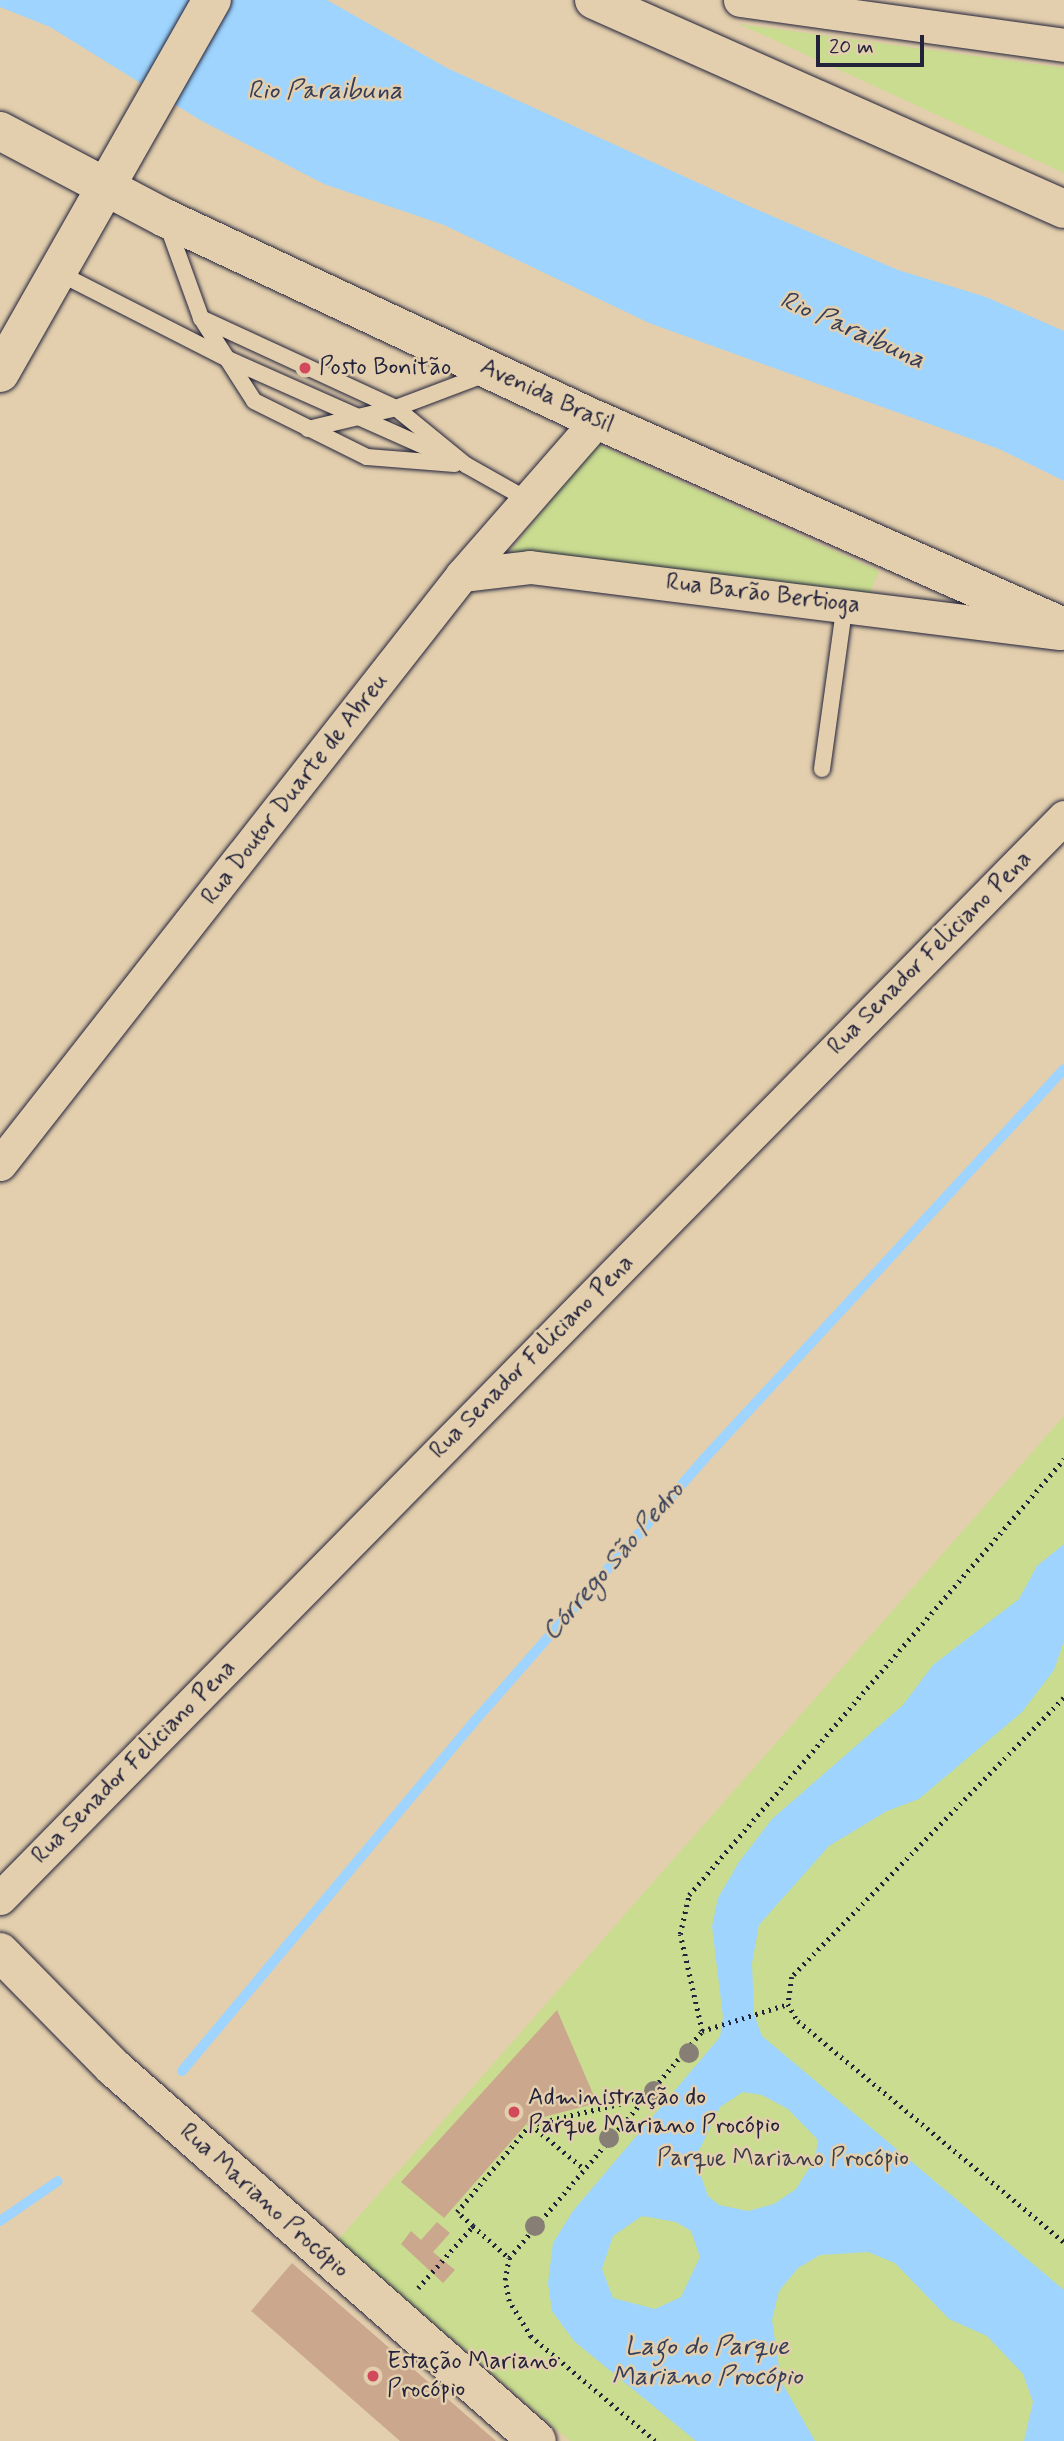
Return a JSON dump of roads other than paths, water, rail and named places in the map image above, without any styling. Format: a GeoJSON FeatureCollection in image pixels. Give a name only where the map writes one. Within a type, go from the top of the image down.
{"type":"FeatureCollection","features":[{"type":"Feature","properties":{"kind":"main road"},"geometry":{"type":"LineString","coordinates":[[0,373],[212,0]]}},
{"type":"Feature","properties":{"kind":"main road"},"geometry":{"type":"LineString","coordinates":[[594,0],[1064,209]]}},
{"type":"Feature","properties":{"kind":"main road","name":"Avenida Brasil"},"geometry":{"type":"LineString","coordinates":[[0,131],[165,218],[597,420],[1064,627]]}},
{"type":"Feature","properties":{"kind":"main road","name":"Rua Mariano Procópio"},"geometry":{"type":"LineString","coordinates":[[0,1952],[113,2067],[537,2441]]}},
{"type":"Feature","properties":{"kind":"street"},"geometry":{"type":"LineString","coordinates":[[740,0],[1064,46]]}},
{"type":"Feature","properties":{"kind":"street","name":"Rua Doutor Duarte de Abreu"},"geometry":{"type":"LineString","coordinates":[[3,1152],[462,575],[597,420]]}},
{"type":"Feature","properties":{"kind":"street","name":"Rua Barão Bertioga"},"geometry":{"type":"LineString","coordinates":[[462,575],[530,567],[845,604],[1064,634]]}},
{"type":"Feature","properties":{"kind":"street","name":"Rua Senador Feliciano Pena"},"geometry":{"type":"LineString","coordinates":[[0,1898],[1064,817]]}},
{"type":"Feature","properties":{"kind":"lane"},"geometry":{"type":"LineString","coordinates":[[165,218],[201,318],[254,401],[367,457],[466,465]]}},
{"type":"Feature","properties":{"kind":"lane"},"geometry":{"type":"LineString","coordinates":[[57,272],[228,359],[466,465],[528,500]]}},
{"type":"Feature","properties":{"kind":"lane"},"geometry":{"type":"LineString","coordinates":[[201,318],[396,408],[466,465]]}},
{"type":"Feature","properties":{"kind":"lane"},"geometry":{"type":"LineString","coordinates":[[308,429],[396,408],[492,371]]}},
{"type":"Feature","properties":{"kind":"lane"},"geometry":{"type":"LineString","coordinates":[[822,769],[845,604]]}},
{"type":"Feature","properties":{"kind":"water","name":"Rio Paraibuna"},"geometry":{"type":"Polygon","coordinates":[[[0,0],[327,0],[447,68],[751,207],[898,270],[986,297],[1064,331],[1064,481],[999,449],[649,323],[444,225],[324,184],[200,120],[50,27],[0,7],[0,0]]]}},
{"type":"Feature","properties":{"kind":"water","name":"Lago do Parque Mariano Procópio"},"geometry":{"type":"Polygon","coordinates":[[[1064,1544],[1064,1641],[1054,1670],[1022,1712],[919,1799],[887,1811],[829,1846],[759,1925],[752,1963],[754,2014],[762,2036],[1064,2290],[1064,2441],[1024,2441],[1033,2402],[1023,2374],[987,2336],[949,2319],[895,2263],[868,2252],[820,2255],[798,2268],[779,2291],[772,2320],[781,2381],[815,2441],[696,2441],[574,2341],[552,2311],[548,2283],[553,2243],[573,2211],[720,2037],[723,2017],[712,1926],[718,1898],[739,1862],[772,1819],[903,1705],[933,1665],[1019,1599],[1037,1566],[1064,1544]],[[743,2092],[720,2107],[695,2159],[708,2196],[719,2205],[748,2211],[774,2204],[796,2189],[815,2159],[818,2140],[788,2109],[762,2095],[743,2092]],[[642,2216],[613,2236],[602,2269],[613,2298],[655,2309],[681,2297],[700,2257],[691,2231],[676,2222],[642,2216]]]}},
{"type":"Feature","properties":{"kind":"waterway","name":"Córrego São Pedro"},"geometry":{"type":"LineString","coordinates":[[182,2071],[473,1723],[703,1460],[1064,1069]]}},
{"type":"Feature","properties":{"kind":"waterway","name":"Córrego São Pedro"},"geometry":{"type":"LineString","coordinates":[[0,2221],[58,2181]]}},
{"type":"Feature","properties":{"kind":"place","name":"Posto Bonitão"},"geometry":{"type":"Point","coordinates":[305,368]}},
{"type":"Feature","properties":{"kind":"place","name":"Administração do Parque Mariano Procópio"},"geometry":{"type":"Point","coordinates":[514,2112]}},
{"type":"Feature","properties":{"kind":"place","name":"Estação Mariano Procópio"},"geometry":{"type":"Point","coordinates":[373,2376]}},
{"type":"Feature","properties":{"kind":"park label","name":"Parque Mariano Procópio"},"geometry":{"type":"Point","coordinates":[783,2159]}}]}
